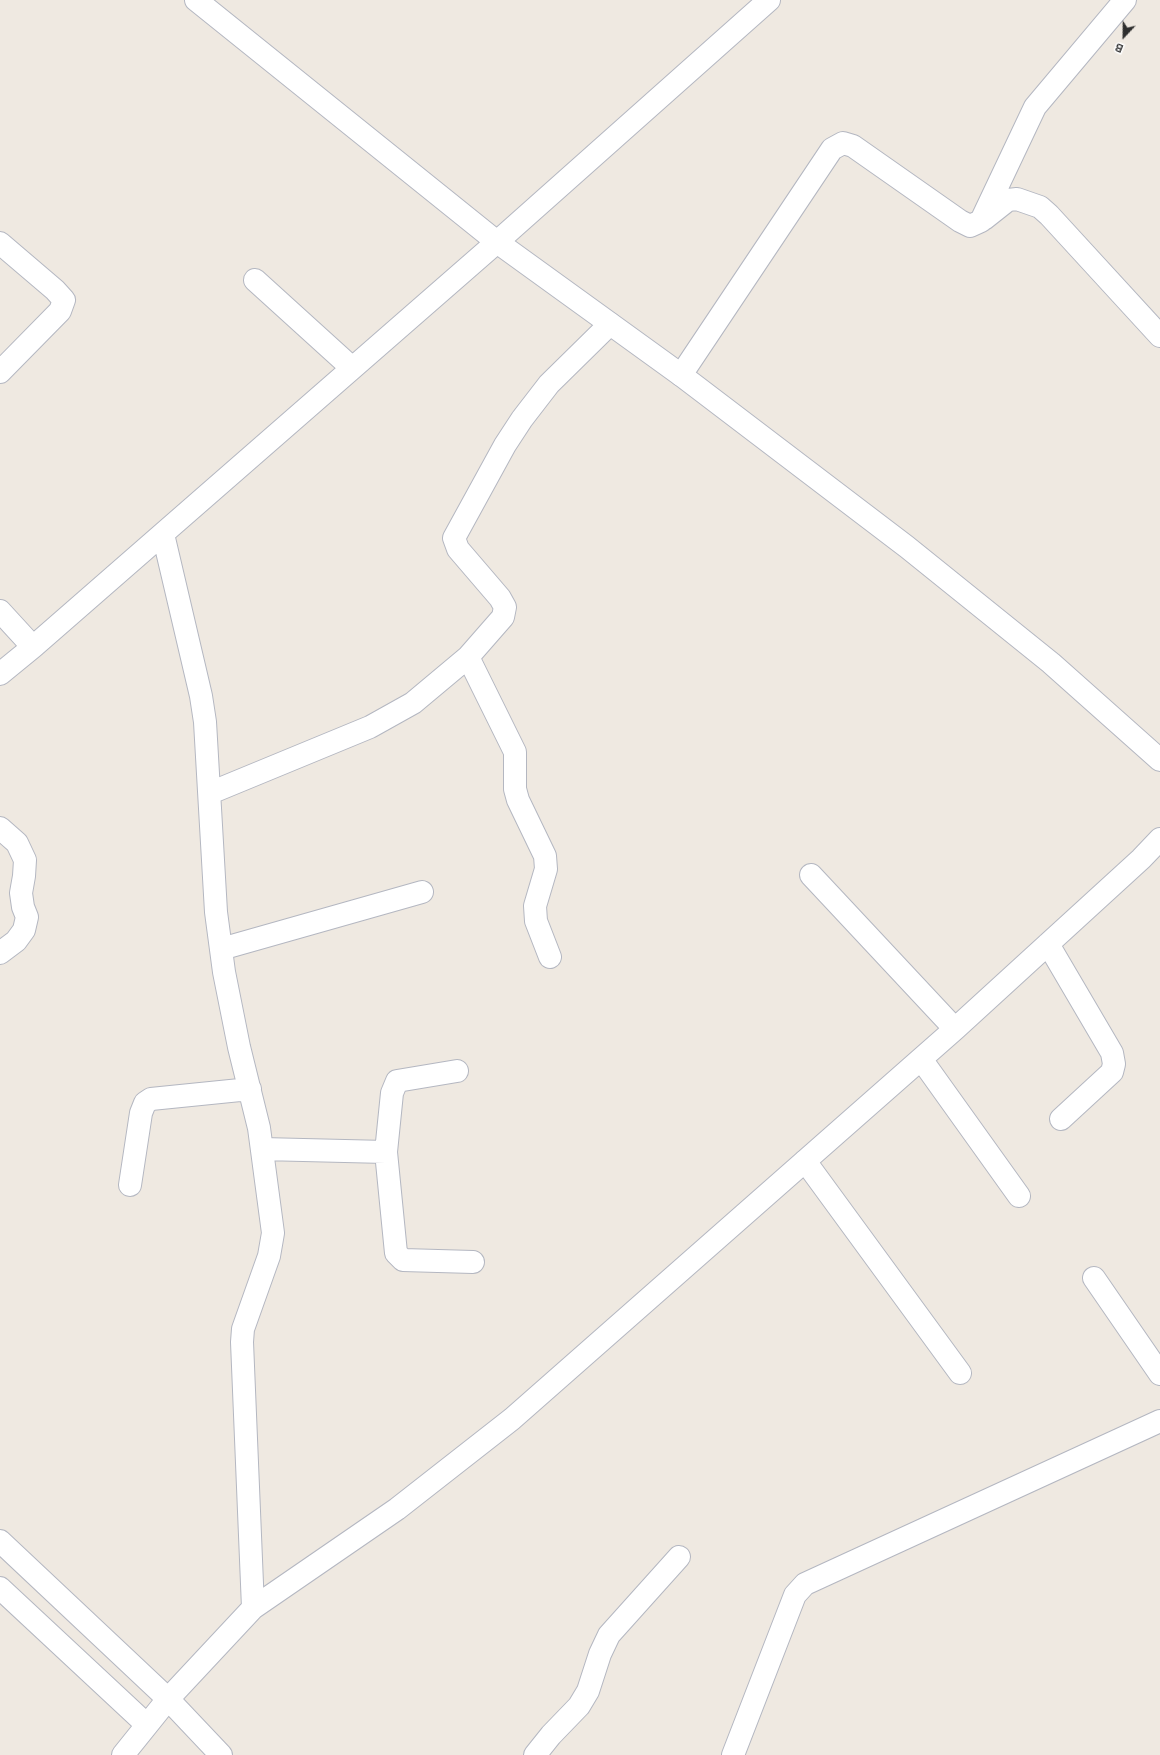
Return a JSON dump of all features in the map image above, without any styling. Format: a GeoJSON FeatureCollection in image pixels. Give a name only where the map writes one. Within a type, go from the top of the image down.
{"type":"FeatureCollection","features":[{"type":"Feature","properties":{"kind":"street"},"geometry":{"type":"LineString","coordinates":[[196,0],[497,242],[681,375],[816,476],[995,617],[1051,663],[1160,760]]}},
{"type":"Feature","properties":{"kind":"street"},"geometry":{"type":"LineString","coordinates":[[0,674],[33,647],[497,242],[769,0]]}},
{"type":"Feature","properties":{"kind":"street"},"geometry":{"type":"LineString","coordinates":[[981,221],[1035,107],[1125,0]]}},
{"type":"Feature","properties":{"kind":"street"},"geometry":{"type":"LineString","coordinates":[[681,375],[832,149],[843,143],[853,146],[960,221],[970,226],[981,221],[1008,200],[1017,199],[1040,207],[1160,336]]}},
{"type":"Feature","properties":{"kind":"street"},"geometry":{"type":"LineString","coordinates":[[0,243],[55,290],[64,300],[60,310],[0,372]]}},
{"type":"Feature","properties":{"kind":"street"},"geometry":{"type":"LineString","coordinates":[[254,280],[352,368]]}},
{"type":"Feature","properties":{"kind":"street"},"geometry":{"type":"LineString","coordinates":[[210,793],[370,727],[413,703],[468,657],[503,617],[505,607],[500,598],[458,549],[454,538],[505,445],[522,419],[549,384],[610,324]]}},
{"type":"Feature","properties":{"kind":"street"},"geometry":{"type":"LineString","coordinates":[[163,534],[201,696],[205,722],[210,793],[216,912],[230,1005],[260,1128],[273,1233],[270,1256],[243,1329],[242,1342],[253,1608]]}},
{"type":"Feature","properties":{"kind":"street"},"geometry":{"type":"LineString","coordinates":[[0,611],[33,647]]}},
{"type":"Feature","properties":{"kind":"street"},"geometry":{"type":"LineString","coordinates":[[468,657],[516,752],[516,794],[545,856],[546,869],[534,906],[536,921],[550,957]]}},
{"type":"Feature","properties":{"kind":"street"},"geometry":{"type":"LineString","coordinates":[[0,828],[17,843],[24,860],[24,876],[21,893],[23,907],[27,917],[24,930],[16,941],[0,953]]}},
{"type":"Feature","properties":{"kind":"street"},"geometry":{"type":"LineString","coordinates":[[123,1755],[168,1699],[253,1608],[397,1509],[512,1419],[955,1029],[1141,859],[1160,839]]}},
{"type":"Feature","properties":{"kind":"street"},"geometry":{"type":"LineString","coordinates":[[811,875],[955,1029]]}},
{"type":"Feature","properties":{"kind":"street"},"geometry":{"type":"LineString","coordinates":[[221,949],[422,892]]}},
{"type":"Feature","properties":{"kind":"street"},"geometry":{"type":"LineString","coordinates":[[1048,944],[1112,1054],[1114,1064],[1112,1072],[1061,1119]]}},
{"type":"Feature","properties":{"kind":"street"},"geometry":{"type":"LineString","coordinates":[[921,1059],[1019,1196]]}},
{"type":"Feature","properties":{"kind":"street"},"geometry":{"type":"LineString","coordinates":[[457,1071],[397,1081],[392,1093],[386,1152],[396,1253],[403,1260],[473,1262]]}},
{"type":"Feature","properties":{"kind":"street"},"geometry":{"type":"LineString","coordinates":[[130,1185],[141,1113],[144,1103],[151,1099],[250,1089]]}},
{"type":"Feature","properties":{"kind":"street"},"geometry":{"type":"LineString","coordinates":[[262,1149],[386,1152]]}},
{"type":"Feature","properties":{"kind":"street"},"geometry":{"type":"LineString","coordinates":[[805,1161],[960,1373]]}},
{"type":"Feature","properties":{"kind":"street"},"geometry":{"type":"LineString","coordinates":[[1094,1278],[1160,1374]]}},
{"type":"Feature","properties":{"kind":"street"},"geometry":{"type":"LineString","coordinates":[[733,1755],[795,1595],[805,1584],[1160,1421]]}},
{"type":"Feature","properties":{"kind":"street"},"geometry":{"type":"LineString","coordinates":[[0,1541],[168,1699],[221,1755]]}},
{"type":"Feature","properties":{"kind":"street"},"geometry":{"type":"LineString","coordinates":[[535,1755],[551,1735],[579,1706],[588,1691],[600,1654],[609,1635],[678,1557]]}},
{"type":"Feature","properties":{"kind":"street"},"geometry":{"type":"LineString","coordinates":[[0,1588],[147,1725]]}}]}
